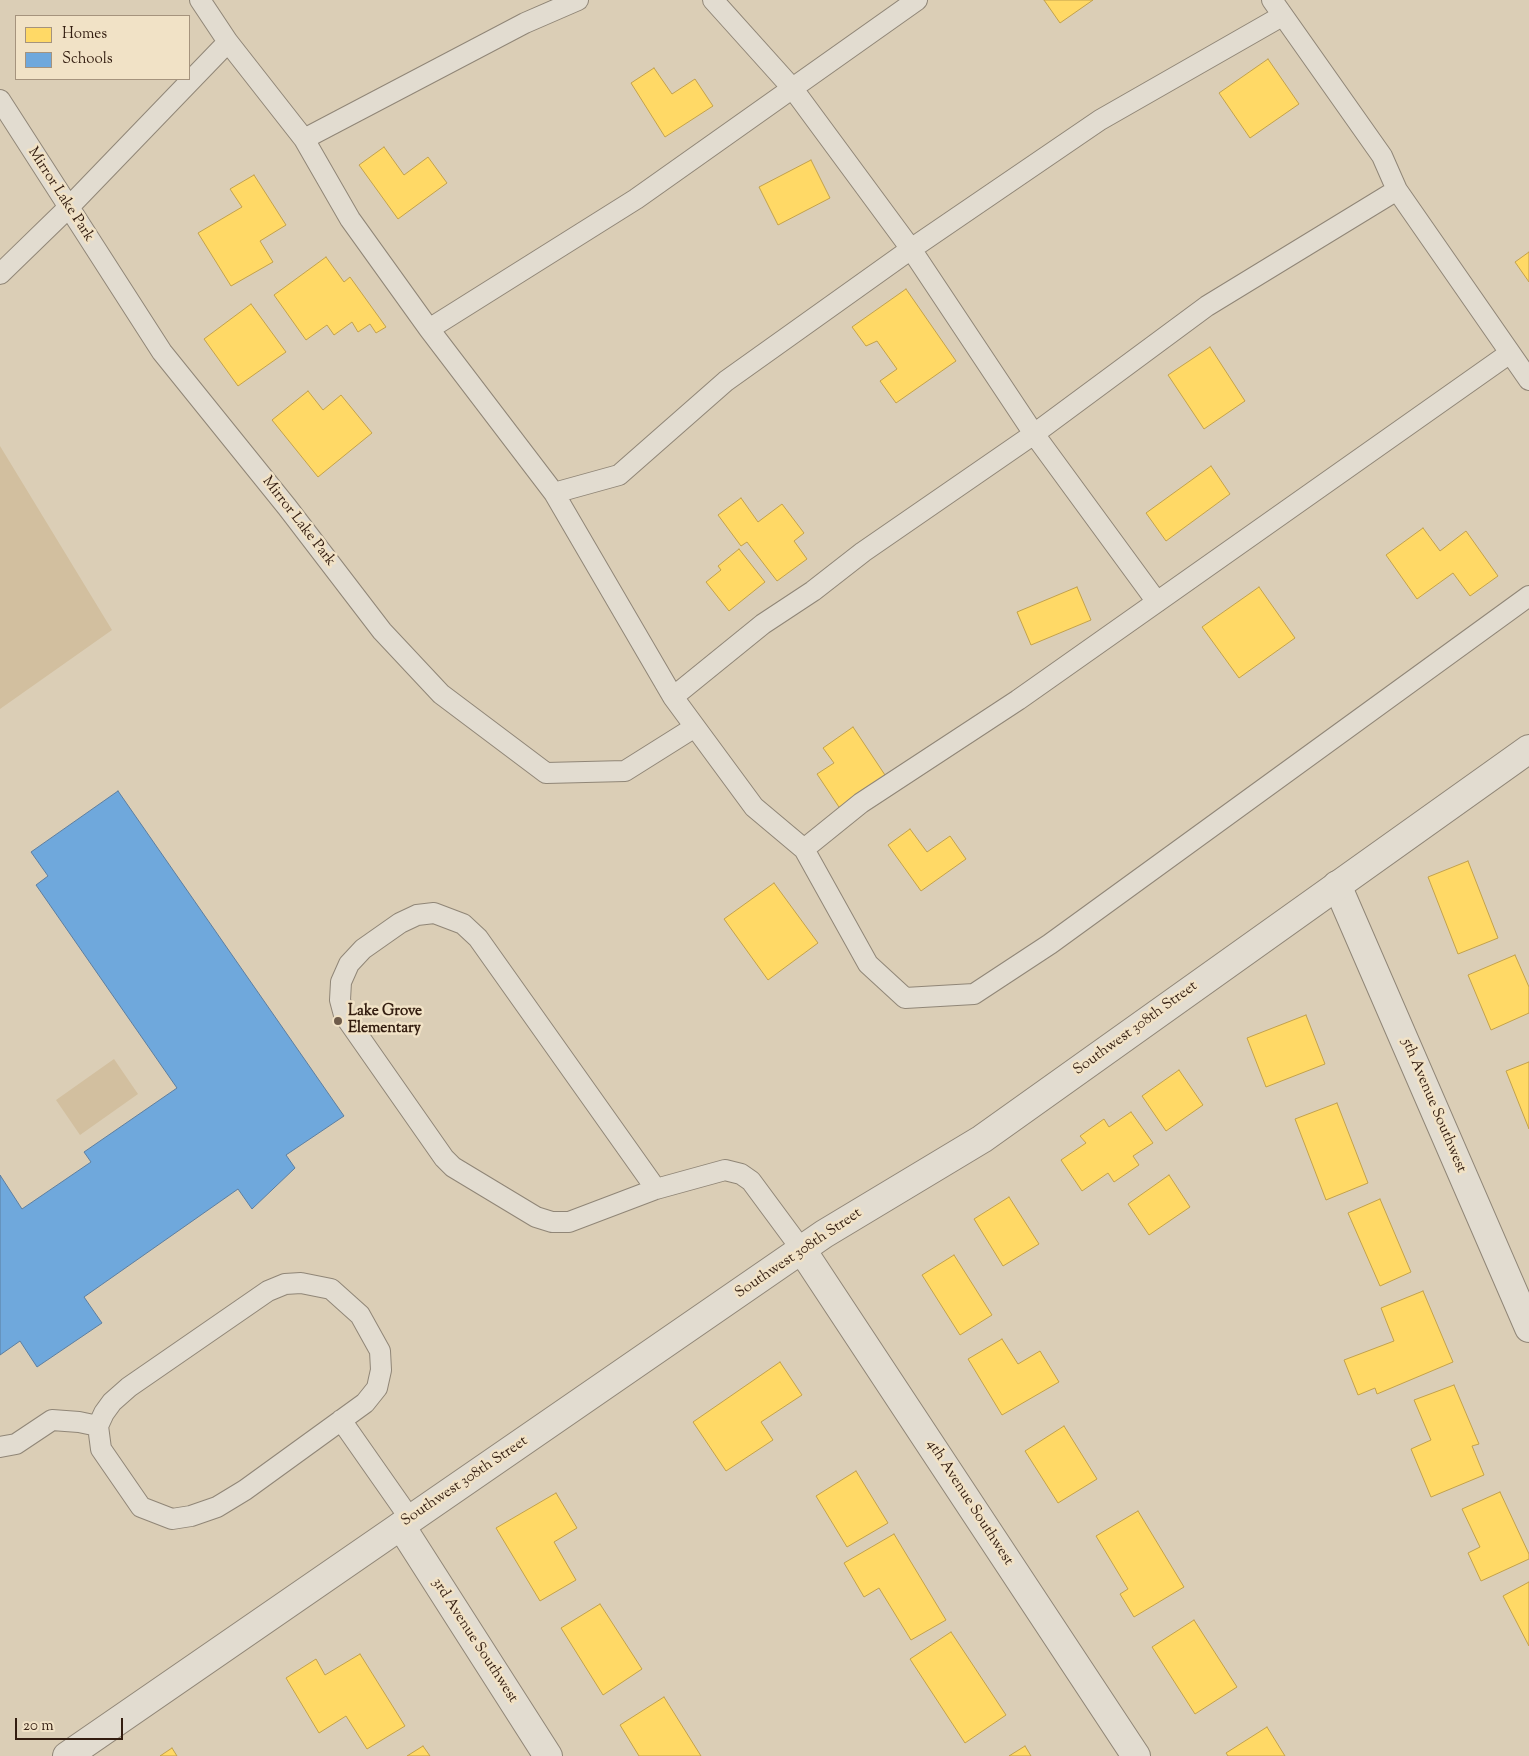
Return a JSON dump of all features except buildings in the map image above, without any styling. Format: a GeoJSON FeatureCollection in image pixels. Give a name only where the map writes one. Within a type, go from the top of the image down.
{"type":"FeatureCollection","features":[{"type":"Feature","properties":{"kind":"street","name":"Southwest 308th Street"},"geometry":{"type":"LineString","coordinates":[[67,1756],[802,1250],[982,1140],[1529,749]]}},
{"type":"Feature","properties":{"kind":"street","name":"5th Avenue Southwest"},"geometry":{"type":"LineString","coordinates":[[1337,885],[1529,1328]]}},
{"type":"Feature","properties":{"kind":"street","name":"4th Avenue Southwest"},"geometry":{"type":"LineString","coordinates":[[802,1250],[1136,1756]]}},
{"type":"Feature","properties":{"kind":"street","name":"3rd Avenue Southwest"},"geometry":{"type":"LineString","coordinates":[[406,1523],[548,1756]]}},
{"type":"Feature","properties":{"kind":"lane"},"geometry":{"type":"LineString","coordinates":[[200,0],[228,42],[304,139],[350,219],[429,330],[554,493],[673,697],[754,807],[804,849],[868,964],[905,998],[974,994],[1050,944],[1529,596]]}},
{"type":"Feature","properties":{"kind":"lane"},"geometry":{"type":"LineString","coordinates":[[304,139],[525,23],[578,0]]}},
{"type":"Feature","properties":{"kind":"lane"},"geometry":{"type":"LineString","coordinates":[[713,0],[793,89],[911,249],[1034,434],[1157,602]]}},
{"type":"Feature","properties":{"kind":"lane"},"geometry":{"type":"LineString","coordinates":[[429,330],[636,199],[917,0]]}},
{"type":"Feature","properties":{"kind":"lane"},"geometry":{"type":"LineString","coordinates":[[554,493],[619,474],[726,380],[911,249],[1100,120],[1277,8],[1382,156],[1397,190],[1529,380]]}},
{"type":"Feature","properties":{"kind":"lane"},"geometry":{"type":"LineString","coordinates":[[0,274],[68,208],[228,42]]}},
{"type":"Feature","properties":{"kind":"lane","name":"Mirror Lake Park"},"geometry":{"type":"LineString","coordinates":[[0,100],[162,352],[287,507],[382,631],[441,694],[546,772],[625,771],[695,727]]}},
{"type":"Feature","properties":{"kind":"lane"},"geometry":{"type":"LineString","coordinates":[[673,697],[763,624],[1034,434],[1207,306],[1397,190]]}},
{"type":"Feature","properties":{"kind":"lane"},"geometry":{"type":"LineString","coordinates":[[804,849],[861,803],[1010,705],[1510,353]]}},
{"type":"Feature","properties":{"kind":"lane"},"geometry":{"type":"LineString","coordinates":[[656,1189],[478,938],[463,924],[434,913],[417,915],[400,923],[363,949],[349,964],[342,982],[340,1000],[344,1015],[444,1158],[453,1167],[536,1218],[552,1222],[578,1220],[656,1189],[725,1170],[741,1174],[751,1181],[802,1250]]}},
{"type":"Feature","properties":{"kind":"lane"},"geometry":{"type":"LineString","coordinates":[[301,1283],[331,1289],[346,1300],[360,1315],[380,1351],[381,1370],[376,1388],[365,1403],[341,1420],[245,1490],[217,1507],[191,1516],[172,1518],[141,1506],[130,1494],[101,1449],[98,1426],[112,1402],[129,1387],[268,1291],[285,1284],[301,1283]]}},
{"type":"Feature","properties":{"kind":"lane"},"geometry":{"type":"LineString","coordinates":[[0,1447],[16,1444],[52,1420],[79,1422],[98,1426]]}},
{"type":"Feature","properties":{"kind":"lane"},"geometry":{"type":"LineString","coordinates":[[341,1420],[406,1523]]}},
{"type":"Feature","properties":{"kind":"shaded area"},"geometry":{"type":"Polygon","coordinates":[[[0,446],[112,630],[0,709],[0,446]]]}},
{"type":"Feature","properties":{"kind":"shaded area"},"geometry":{"type":"Polygon","coordinates":[[[114,1059],[138,1094],[80,1135],[56,1100],[114,1059]]]}},
{"type":"Feature","properties":{"kind":"place","name":"Lake Grove Elementary"},"geometry":{"type":"Point","coordinates":[338,1021]}}]}
